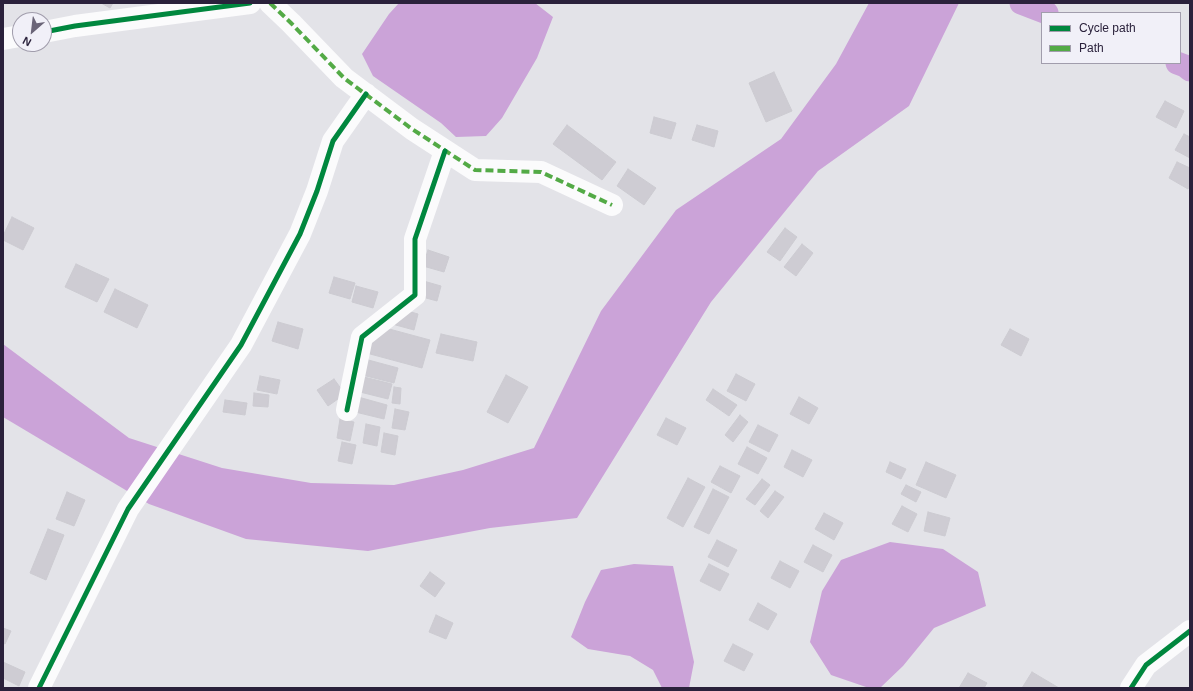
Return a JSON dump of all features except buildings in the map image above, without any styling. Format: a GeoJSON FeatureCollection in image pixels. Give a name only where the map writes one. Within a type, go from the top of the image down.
{"type":"FeatureCollection","features":[{"type":"Feature","properties":{"kind":"street"},"geometry":{"type":"LineString","coordinates":[[52,30],[75,26],[250,3]]}},
{"type":"Feature","properties":{"kind":"street"},"geometry":{"type":"LineString","coordinates":[[270,3],[344,78],[412,129],[475,170],[541,172],[612,205]]}},
{"type":"Feature","properties":{"kind":"street"},"geometry":{"type":"LineString","coordinates":[[39,688],[128,509],[241,345],[300,234],[317,191],[333,141],[366,94]]}},
{"type":"Feature","properties":{"kind":"street"},"geometry":{"type":"LineString","coordinates":[[347,410],[362,337],[415,295],[415,239],[445,151]]}},
{"type":"Feature","properties":{"kind":"street"},"geometry":{"type":"LineString","coordinates":[[1131,688],[1146,664],[1190,631]]}},
{"type":"Feature","properties":{"kind":"shaded area"},"geometry":{"type":"Polygon","coordinates":[[[399,3],[535,3],[553,17],[537,58],[502,118],[486,136],[456,137],[441,123],[373,76],[362,54],[389,14],[399,3]]]}},
{"type":"Feature","properties":{"kind":"shaded area"},"geometry":{"type":"Polygon","coordinates":[[[869,3],[959,3],[909,106],[818,171],[711,302],[577,518],[490,528],[368,551],[246,539],[149,504],[3,417],[3,344],[129,438],[222,468],[311,483],[394,485],[463,470],[534,448],[601,311],[676,210],[781,139],[836,64],[869,3]]]}},
{"type":"Feature","properties":{"kind":"shaded area"},"geometry":{"type":"Polygon","coordinates":[[[890,542],[943,549],[978,572],[986,606],[934,628],[903,666],[880,688],[869,688],[831,675],[810,642],[822,591],[841,560],[890,542]]]}},
{"type":"Feature","properties":{"kind":"shaded area"},"geometry":{"type":"Polygon","coordinates":[[[634,564],[673,566],[694,662],[689,688],[662,688],[653,670],[630,656],[588,649],[571,637],[585,602],[601,570],[634,564]]]}},
{"type":"Feature","properties":{"kind":"waterway"},"geometry":{"type":"LineString","coordinates":[[1021,3],[1044,12]]}},
{"type":"Feature","properties":{"kind":"waterway"},"geometry":{"type":"LineString","coordinates":[[1180,64],[1190,70]]}},
{"type":"Feature","properties":{"kind":"marked path"},"geometry":{"type":"LineString","coordinates":[[270,3],[344,78],[412,129],[475,170],[541,172],[612,205]]}},
{"type":"Feature","properties":{"kind":"cycle path"},"geometry":{"type":"LineString","coordinates":[[52,30],[75,26],[250,3]]}},
{"type":"Feature","properties":{"kind":"cycle path"},"geometry":{"type":"LineString","coordinates":[[39,688],[128,509],[241,345],[300,234],[317,191],[333,141],[366,94]]}},
{"type":"Feature","properties":{"kind":"cycle path"},"geometry":{"type":"LineString","coordinates":[[347,410],[362,337],[415,295],[415,239],[445,151]]}},
{"type":"Feature","properties":{"kind":"cycle path"},"geometry":{"type":"LineString","coordinates":[[1131,688],[1146,665],[1190,631]]}}]}
